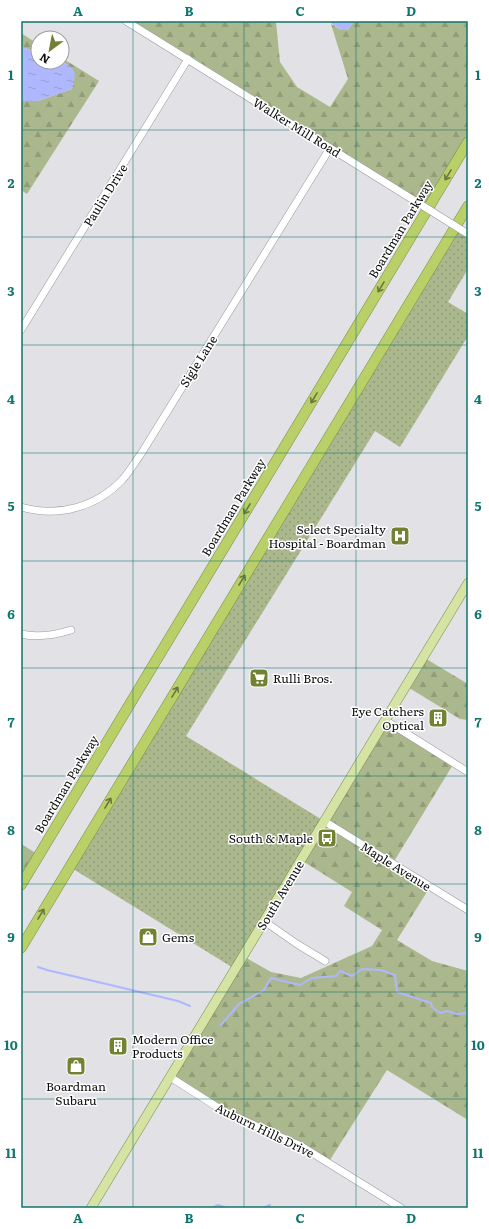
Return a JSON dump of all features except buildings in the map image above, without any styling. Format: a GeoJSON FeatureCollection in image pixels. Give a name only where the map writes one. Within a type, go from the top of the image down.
{"type":"FeatureCollection","features":[{"type":"Feature","properties":{"kind":"highway","name":"Boardman Parkway"},"geometry":{"type":"LineString","coordinates":[[21,885],[468,142]]}},
{"type":"Feature","properties":{"kind":"highway"},"geometry":{"type":"LineString","coordinates":[[21,948],[468,206]]}},
{"type":"Feature","properties":{"kind":"main road","name":"South Avenue"},"geometry":{"type":"LineString","coordinates":[[91,1208],[468,583]]}},
{"type":"Feature","properties":{"kind":"street","name":"Walker Mill Road"},"geometry":{"type":"LineString","coordinates":[[126,21],[468,234]]}},
{"type":"Feature","properties":{"kind":"street","name":"Paulin Drive"},"geometry":{"type":"LineString","coordinates":[[21,330],[188,59]]}},
{"type":"Feature","properties":{"kind":"street","name":"Sigle Lane"},"geometry":{"type":"LineString","coordinates":[[21,507],[46,512],[77,508],[105,495],[124,478],[141,454],[330,148]]}},
{"type":"Feature","properties":{"kind":"street"},"geometry":{"type":"LineString","coordinates":[[21,634],[39,636],[58,634],[71,630]]}},
{"type":"Feature","properties":{"kind":"street"},"geometry":{"type":"LineString","coordinates":[[385,720],[468,772]]}},
{"type":"Feature","properties":{"kind":"street","name":"Maple Avenue"},"geometry":{"type":"LineString","coordinates":[[324,821],[468,910]]}},
{"type":"Feature","properties":{"kind":"street"},"geometry":{"type":"LineString","coordinates":[[264,921],[297,944],[325,960]]}},
{"type":"Feature","properties":{"kind":"street","name":"Auburn Hills Drive"},"geometry":{"type":"LineString","coordinates":[[170,1077],[225,1112],[301,1146],[401,1208]]}},
{"type":"Feature","properties":{"kind":"green space"},"geometry":{"type":"Polygon","coordinates":[[[126,21],[276,22],[280,62],[297,87],[330,107],[348,79],[331,24],[341,30],[348,30],[354,21],[468,21],[468,142],[428,209],[126,21]]]}},
{"type":"Feature","properties":{"kind":"green space"},"geometry":{"type":"Polygon","coordinates":[[[21,33],[30,39],[30,50],[21,47],[21,33]]]}},
{"type":"Feature","properties":{"kind":"green space"},"geometry":{"type":"Polygon","coordinates":[[[70,63],[99,81],[27,194],[21,190],[21,101],[38,101],[72,89],[69,70],[70,63]]]}},
{"type":"Feature","properties":{"kind":"green space"},"geometry":{"type":"Polygon","coordinates":[[[456,226],[468,234],[468,269],[448,302],[468,314],[468,336],[400,447],[375,431],[186,736],[324,821],[235,969],[70,867],[456,226]]]}},
{"type":"Feature","properties":{"kind":"green space"},"geometry":{"type":"Polygon","coordinates":[[[423,657],[468,684],[468,720],[460,719],[406,686],[423,657]]]}},
{"type":"Feature","properties":{"kind":"green space"},"geometry":{"type":"Polygon","coordinates":[[[385,720],[454,763],[393,863],[430,887],[397,940],[432,961],[468,971],[468,1120],[387,1070],[328,1163],[225,1112],[170,1077],[243,956],[271,972],[301,978],[372,946],[382,930],[344,906],[352,892],[301,860],[385,720]]]}},
{"type":"Feature","properties":{"kind":"green space"},"geometry":{"type":"Polygon","coordinates":[[[21,844],[39,855],[21,885],[21,844]]]}},
{"type":"Feature","properties":{"kind":"water"},"geometry":{"type":"Polygon","coordinates":[[[328,21],[354,21],[348,30],[341,30],[328,21]]]}},
{"type":"Feature","properties":{"kind":"water"},"geometry":{"type":"Polygon","coordinates":[[[21,47],[30,50],[30,70],[70,70],[70,66],[72,67],[75,79],[72,89],[38,101],[21,101],[21,47]]]}},
{"type":"Feature","properties":{"kind":"waterway"},"geometry":{"type":"LineString","coordinates":[[38,967],[178,1001],[190,1006]]}},
{"type":"Feature","properties":{"kind":"waterway"},"geometry":{"type":"LineString","coordinates":[[221,1025],[239,1004],[264,990],[271,978],[300,985],[312,978],[336,976],[340,971],[352,976],[362,969],[381,970],[395,975],[397,992],[431,1003],[432,1007],[440,1013],[447,1011],[457,1014],[468,1013]]}},
{"type":"Feature","properties":{"kind":"waterway"},"geometry":{"type":"LineString","coordinates":[[212,1208],[218,1205],[227,1208]]}},
{"type":"Feature","properties":{"kind":"waterway"},"geometry":{"type":"LineString","coordinates":[[263,1208],[270,1205]]}},
{"type":"Feature","properties":{"kind":"place","name":"Select Specialty Hospital - Boardman"},"geometry":{"type":"Point","coordinates":[400,536]}},
{"type":"Feature","properties":{"kind":"place","name":"Rulli Bros."},"geometry":{"type":"Point","coordinates":[259,678]}},
{"type":"Feature","properties":{"kind":"place","name":"Eye Catchers Optical"},"geometry":{"type":"Point","coordinates":[438,718]}},
{"type":"Feature","properties":{"kind":"place","name":"South & Maple"},"geometry":{"type":"Point","coordinates":[327,838]}},
{"type":"Feature","properties":{"kind":"place","name":"Gems"},"geometry":{"type":"Point","coordinates":[148,937]}},
{"type":"Feature","properties":{"kind":"place","name":"Modern Office Products"},"geometry":{"type":"Point","coordinates":[118,1046]}},
{"type":"Feature","properties":{"kind":"place","name":"Boardman Subaru"},"geometry":{"type":"Point","coordinates":[76,1066]}}]}
